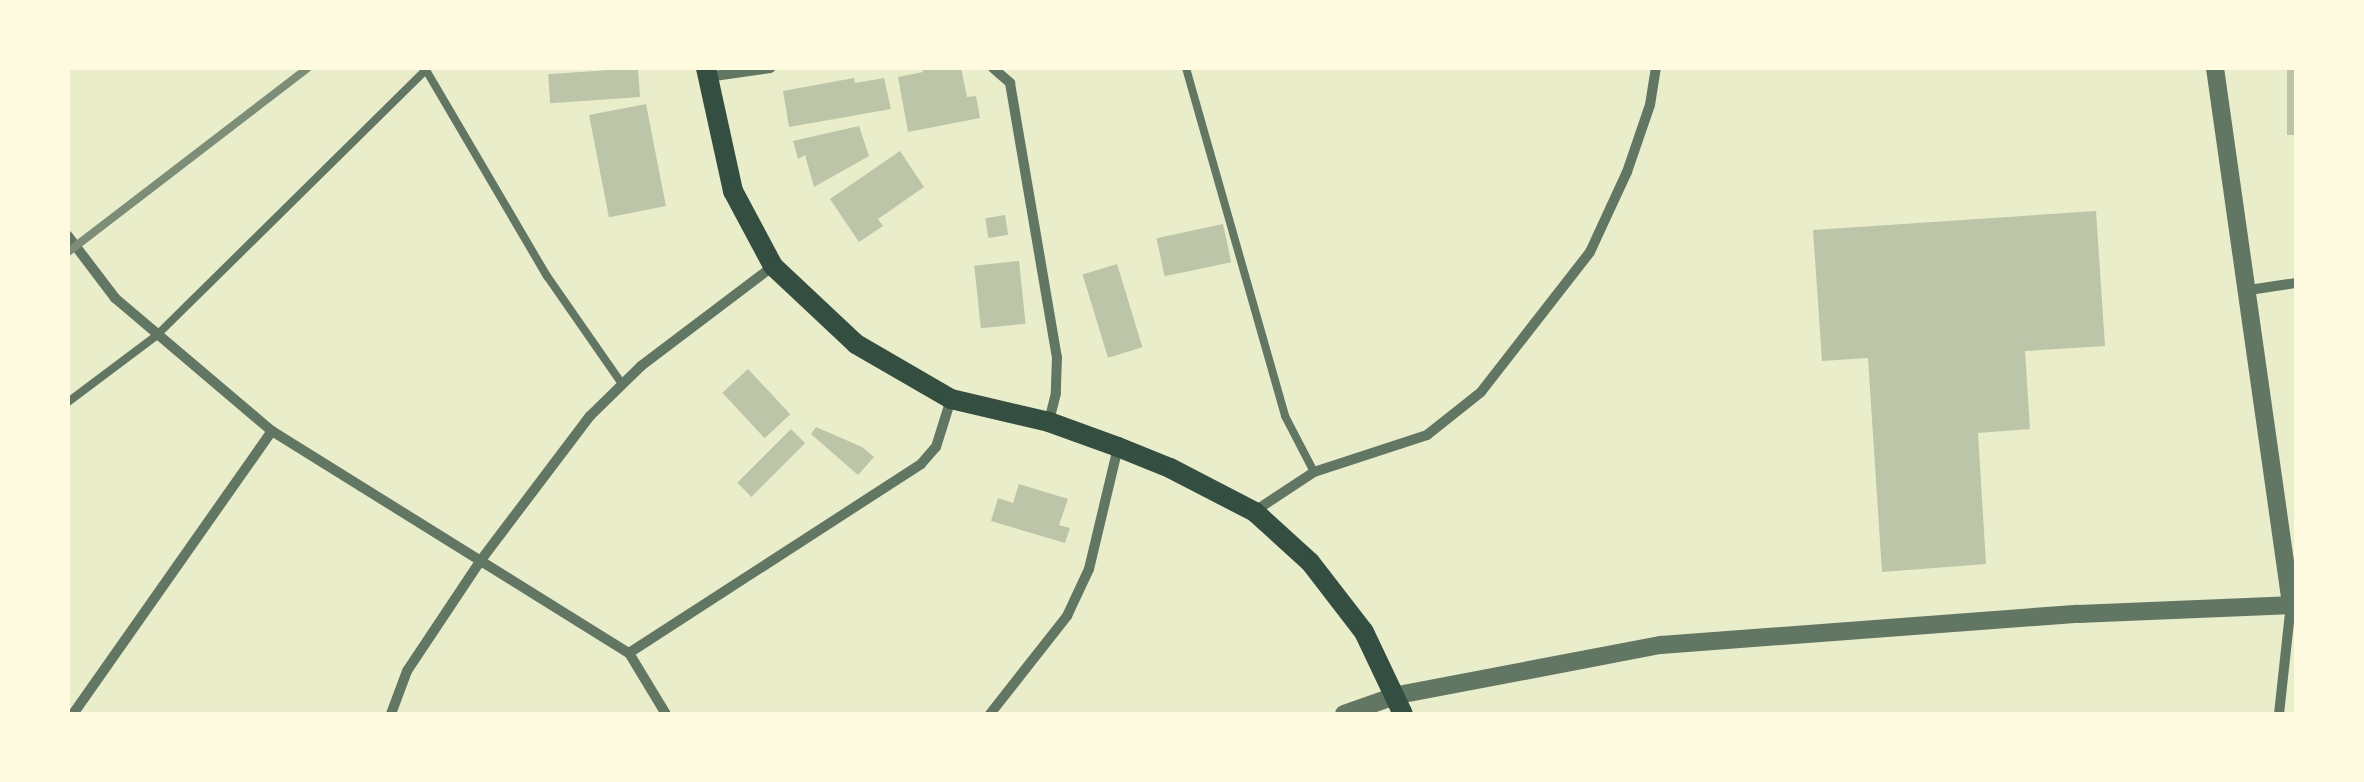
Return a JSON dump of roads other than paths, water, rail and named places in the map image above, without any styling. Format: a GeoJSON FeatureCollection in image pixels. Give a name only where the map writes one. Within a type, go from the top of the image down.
{"type":"FeatureCollection","features":[{"type":"Feature","properties":{"kind":"main road"},"geometry":{"type":"LineString","coordinates":[[706,72],[733,191],[773,266],[856,344],[951,398],[1049,422],[1118,447],[1254,512],[1320,576],[1364,632],[1400,705]]}},
{"type":"Feature","properties":{"kind":"street"},"geometry":{"type":"LineString","coordinates":[[706,72],[770,68]]}},
{"type":"Feature","properties":{"kind":"street"},"geometry":{"type":"LineString","coordinates":[[993,68],[1010,83],[1057,357],[1056,392],[1049,422]]}},
{"type":"Feature","properties":{"kind":"street"},"geometry":{"type":"LineString","coordinates":[[1254,512],[1314,472],[1427,435],[1481,392],[1590,252],[1633,155],[1650,105],[1656,68]]}},
{"type":"Feature","properties":{"kind":"street"},"geometry":{"type":"LineString","coordinates":[[2215,68],[2294,604],[2278,714]]}},
{"type":"Feature","properties":{"kind":"street"},"geometry":{"type":"LineString","coordinates":[[68,236],[116,298],[272,431],[629,653],[666,714]]}},
{"type":"Feature","properties":{"kind":"street"},"geometry":{"type":"LineString","coordinates":[[391,714],[407,672],[536,483],[622,384],[773,266]]}},
{"type":"Feature","properties":{"kind":"street"},"geometry":{"type":"LineString","coordinates":[[2249,290],[2296,283]]}},
{"type":"Feature","properties":{"kind":"street"},"geometry":{"type":"LineString","coordinates":[[629,653],[921,464],[936,447],[951,398]]}},
{"type":"Feature","properties":{"kind":"street"},"geometry":{"type":"LineString","coordinates":[[73,714],[272,431]]}},
{"type":"Feature","properties":{"kind":"street"},"geometry":{"type":"LineString","coordinates":[[990,714],[1067,616],[1090,569],[1118,447]]}},
{"type":"Feature","properties":{"kind":"street"},"geometry":{"type":"LineString","coordinates":[[1344,714],[1661,646],[2078,614],[2294,604]]}},
{"type":"Feature","properties":{"kind":"lane"},"geometry":{"type":"LineString","coordinates":[[1186,68],[1285,416],[1314,472]]}},
{"type":"Feature","properties":{"kind":"lane"},"geometry":{"type":"LineString","coordinates":[[68,402],[156,336],[426,70],[547,276],[622,384]]}},
{"type":"Feature","properties":{"kind":"railway"},"geometry":{"type":"LineString","coordinates":[[68,252],[308,68]]}}]}
